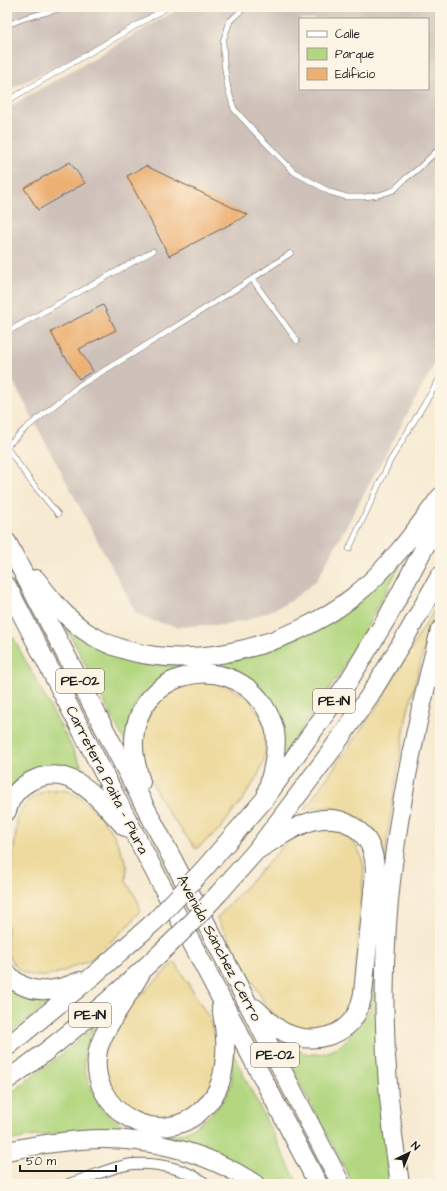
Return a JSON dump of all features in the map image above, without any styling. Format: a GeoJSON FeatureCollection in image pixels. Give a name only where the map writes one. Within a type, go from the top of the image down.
{"type":"FeatureCollection","features":[{"type":"Feature","properties":{"kind":"highway"},"geometry":{"type":"LineString","coordinates":[[7,542],[51,599],[61,610],[91,635],[108,644],[140,654],[180,658],[198,657],[243,650],[286,636],[336,610],[353,597],[384,568],[421,524],[440,497]]}},
{"type":"Feature","properties":{"kind":"highway","name":"PE-1N"},"geometry":{"type":"LineString","coordinates":[[7,1047],[94,975],[155,921],[204,869],[264,800],[348,682],[387,618],[440,518]]}},
{"type":"Feature","properties":{"kind":"highway","name":"Carretera Paita - Piura"},"geometry":{"type":"LineString","coordinates":[[7,542],[152,820]]}},
{"type":"Feature","properties":{"kind":"highway","name":"PE-1N"},"geometry":{"type":"LineString","coordinates":[[7,1080],[34,1062],[144,968],[194,920],[256,851],[308,784],[370,695],[440,576]]}},
{"type":"Feature","properties":{"kind":"highway","name":"Carretera Paita - Piura"},"geometry":{"type":"LineString","coordinates":[[7,586],[152,866]]}},
{"type":"Feature","properties":{"kind":"highway"},"geometry":{"type":"LineString","coordinates":[[400,1184],[389,1105],[385,988],[387,925],[393,862],[406,781],[426,684],[440,630]]}},
{"type":"Feature","properties":{"kind":"highway"},"geometry":{"type":"LineString","coordinates":[[152,820],[135,760],[134,741],[136,723],[144,706],[154,693],[162,686],[194,674],[210,673],[228,677],[237,681],[259,698],[269,714],[274,730],[275,751],[270,780],[264,800]]}},
{"type":"Feature","properties":{"kind":"highway"},"geometry":{"type":"LineString","coordinates":[[7,811],[14,795],[30,781],[50,775],[65,776],[78,782],[86,788],[138,840]]}},
{"type":"Feature","properties":{"kind":"highway"},"geometry":{"type":"LineString","coordinates":[[246,1000],[271,1022],[285,1032],[294,1036],[310,1039],[319,1038],[334,1034],[347,1026],[359,1009],[364,993],[375,872],[374,858],[367,840],[355,827],[340,820],[331,818],[312,821],[296,828],[256,851]]}},
{"type":"Feature","properties":{"kind":"highway","name":"Avenida Sánchez Cerro"},"geometry":{"type":"LineString","coordinates":[[152,820],[341,1184]]}},
{"type":"Feature","properties":{"kind":"highway","name":"Avenida Sánchez Cerro"},"geometry":{"type":"LineString","coordinates":[[152,866],[318,1184]]}},
{"type":"Feature","properties":{"kind":"highway"},"geometry":{"type":"LineString","coordinates":[[144,968],[106,1031],[97,1056],[98,1075],[107,1097],[123,1115],[136,1122],[154,1127],[165,1127],[179,1124],[200,1113],[212,1099],[220,1084],[224,1061],[224,1027],[219,995]]}},
{"type":"Feature","properties":{"kind":"highway"},"geometry":{"type":"LineString","coordinates":[[7,974],[22,985],[43,991],[62,988],[94,975]]}},
{"type":"Feature","properties":{"kind":"highway"},"geometry":{"type":"LineString","coordinates":[[7,1150],[81,1140],[140,1141],[177,1149],[195,1155],[233,1171],[256,1184]]}},
{"type":"Feature","properties":{"kind":"street"},"geometry":{"type":"LineString","coordinates":[[72,1184],[133,1164],[144,1164],[169,1167],[195,1176],[206,1184]]}},
{"type":"Feature","properties":{"kind":"lane"},"geometry":{"type":"LineString","coordinates":[[7,25],[25,18],[66,7]]}},
{"type":"Feature","properties":{"kind":"lane"},"geometry":{"type":"LineString","coordinates":[[7,101],[168,7]]}},
{"type":"Feature","properties":{"kind":"lane"},"geometry":{"type":"LineString","coordinates":[[245,7],[230,21],[224,41],[224,62],[228,89],[234,108],[256,134],[294,172],[330,192],[346,197],[379,196],[394,190],[440,148]]}},
{"type":"Feature","properties":{"kind":"lane"},"geometry":{"type":"LineString","coordinates":[[7,332],[153,251]]}},
{"type":"Feature","properties":{"kind":"lane"},"geometry":{"type":"LineString","coordinates":[[58,514],[32,483],[7,447],[25,429],[80,385],[252,279],[291,253]]}},
{"type":"Feature","properties":{"kind":"lane"},"geometry":{"type":"LineString","coordinates":[[252,279],[297,341]]}},
{"type":"Feature","properties":{"kind":"lane"},"geometry":{"type":"LineString","coordinates":[[349,549],[390,461],[440,378]]}},
{"type":"Feature","properties":{"kind":"lane"},"geometry":{"type":"LineString","coordinates":[[440,1028],[440,1038]]}},
{"type":"Feature","properties":{"kind":"shaded area"},"geometry":{"type":"Polygon","coordinates":[[[7,7],[174,7],[7,91],[7,7]]]}},
{"type":"Feature","properties":{"kind":"shaded area"},"geometry":{"type":"Polygon","coordinates":[[[182,7],[440,7],[440,354],[317,580],[291,601],[247,620],[225,625],[178,627],[153,621],[136,613],[7,370],[7,108],[182,7]]]}},
{"type":"Feature","properties":{"kind":"green space"},"geometry":{"type":"Polygon","coordinates":[[[406,554],[341,672],[280,760],[280,720],[275,706],[260,686],[249,677],[235,669],[212,663],[245,657],[406,554]]]}},
{"type":"Feature","properties":{"kind":"green space"},"geometry":{"type":"Polygon","coordinates":[[[64,623],[80,638],[98,648],[128,660],[145,665],[189,665],[168,674],[140,698],[129,720],[127,746],[64,623]]]}},
{"type":"Feature","properties":{"kind":"green space"},"geometry":{"type":"Polygon","coordinates":[[[13,637],[87,776],[65,767],[41,767],[23,777],[7,790],[8,645],[13,637]]]}},
{"type":"Feature","properties":{"kind":"green space"},"geometry":{"type":"Polygon","coordinates":[[[376,968],[385,1118],[394,1184],[353,1184],[279,1044],[308,1054],[320,1054],[331,1051],[341,1045],[371,1008],[376,968]]]}},
{"type":"Feature","properties":{"kind":"green space"},"geometry":{"type":"Polygon","coordinates":[[[7,989],[13,993],[31,998],[58,996],[7,1035],[7,989]]]}},
{"type":"Feature","properties":{"kind":"green space"},"geometry":{"type":"Polygon","coordinates":[[[96,1026],[85,1051],[84,1061],[87,1078],[95,1096],[113,1118],[125,1126],[143,1133],[86,1130],[34,1136],[7,1141],[7,1096],[96,1026]]]}},
{"type":"Feature","properties":{"kind":"green space"},"geometry":{"type":"Polygon","coordinates":[[[231,1050],[298,1184],[268,1184],[256,1175],[210,1152],[164,1136],[176,1135],[193,1128],[210,1116],[217,1108],[228,1092],[231,1084],[231,1050]]]}},
{"type":"Feature","properties":{"kind":"sand"},"geometry":{"type":"Polygon","coordinates":[[[435,608],[407,714],[388,830],[380,908],[372,833],[358,819],[345,811],[330,807],[305,809],[376,708],[435,608]]]}},
{"type":"Feature","properties":{"kind":"sand"},"geometry":{"type":"Polygon","coordinates":[[[215,680],[248,697],[262,719],[266,732],[266,746],[264,761],[257,777],[246,795],[220,829],[196,849],[169,813],[152,783],[144,756],[144,730],[148,717],[168,691],[185,684],[215,680]]]}},
{"type":"Feature","properties":{"kind":"sand"},"geometry":{"type":"Polygon","coordinates":[[[49,790],[68,791],[82,799],[98,814],[113,833],[127,865],[126,881],[138,901],[140,910],[126,928],[98,954],[84,963],[55,974],[36,976],[20,970],[13,963],[7,953],[7,904],[18,816],[30,800],[38,794],[49,790]]]}},
{"type":"Feature","properties":{"kind":"sand"},"geometry":{"type":"Polygon","coordinates":[[[330,827],[349,838],[360,854],[364,869],[353,999],[350,1007],[340,1021],[328,1028],[306,1030],[286,1025],[267,1007],[217,918],[288,841],[305,828],[330,827]]]}},
{"type":"Feature","properties":{"kind":"sand"},"geometry":{"type":"Polygon","coordinates":[[[175,962],[209,1018],[217,1043],[216,1081],[190,1112],[169,1118],[143,1117],[121,1103],[106,1081],[103,1055],[129,1006],[175,962]]]}},
{"type":"Feature","properties":{"kind":"building"},"geometry":{"type":"Polygon","coordinates":[[[70,162],[85,183],[38,210],[24,188],[70,162]]]}},
{"type":"Feature","properties":{"kind":"building"},"geometry":{"type":"Polygon","coordinates":[[[146,166],[248,215],[169,256],[127,176],[146,166]]]}},
{"type":"Feature","properties":{"kind":"building"},"geometry":{"type":"Polygon","coordinates":[[[103,305],[116,330],[79,349],[93,371],[79,379],[65,356],[64,357],[51,332],[103,305]]]}}]}
